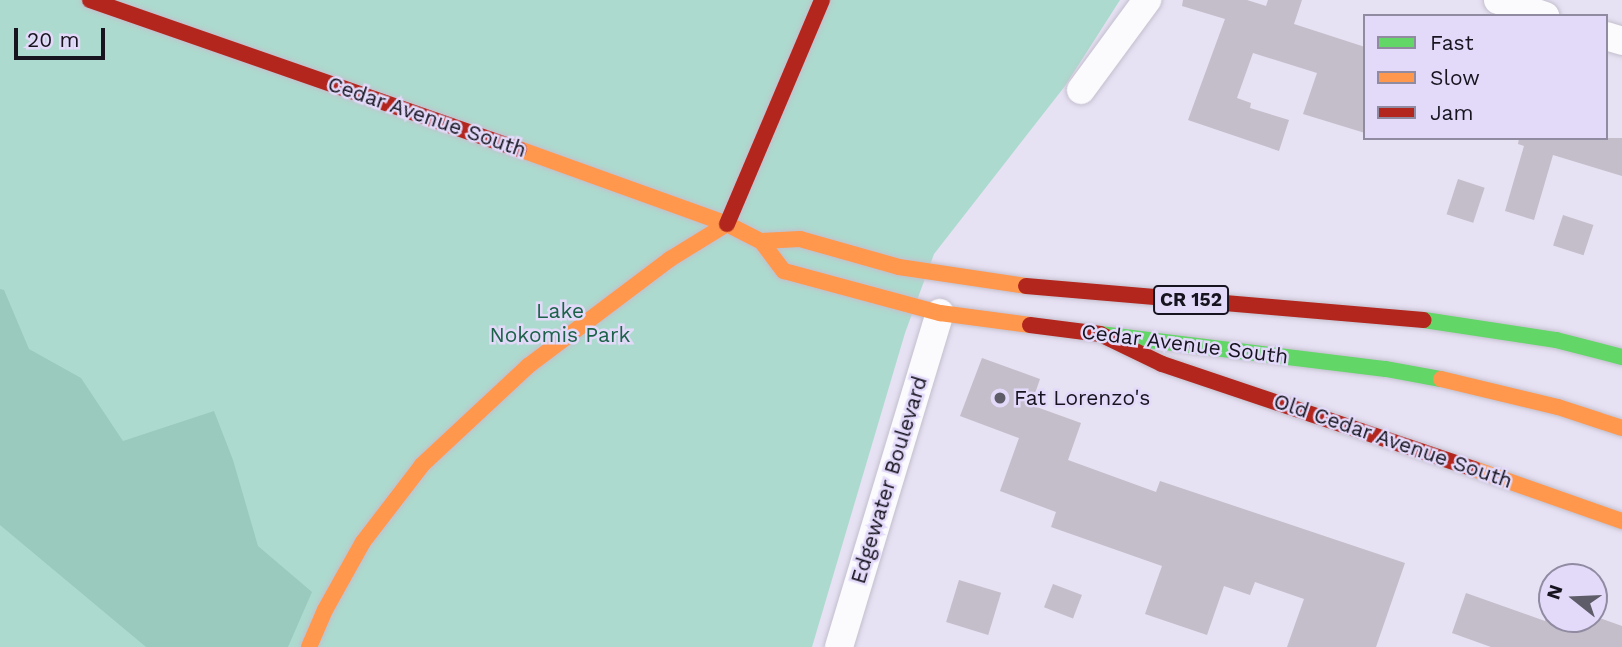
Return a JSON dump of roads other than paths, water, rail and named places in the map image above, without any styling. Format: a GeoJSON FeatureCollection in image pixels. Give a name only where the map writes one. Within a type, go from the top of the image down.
{"type":"FeatureCollection","features":[{"type":"Feature","properties":{"kind":"main road","name":"Cedar Avenue South"},"geometry":{"type":"LineString","coordinates":[[90,0],[647,194],[727,225],[761,241],[785,271],[940,313],[1386,369],[1474,385],[1622,428]]}},
{"type":"Feature","properties":{"kind":"main road"},"geometry":{"type":"LineString","coordinates":[[309,647],[325,610],[363,542],[422,465],[528,366],[670,259],[727,225],[822,0]]}},
{"type":"Feature","properties":{"kind":"main road","name":"Cedar Avenue South"},"geometry":{"type":"LineString","coordinates":[[761,241],[800,239],[899,267],[992,283],[1450,322],[1556,340],[1622,357]]}},
{"type":"Feature","properties":{"kind":"main road","name":"Old Cedar Avenue South"},"geometry":{"type":"LineString","coordinates":[[1100,334],[1162,364],[1361,429],[1622,521]]}},
{"type":"Feature","properties":{"kind":"street"},"geometry":{"type":"LineString","coordinates":[[1081,90],[1147,0]]}},
{"type":"Feature","properties":{"kind":"street"},"geometry":{"type":"LineString","coordinates":[[1498,0],[1539,14]]}},
{"type":"Feature","properties":{"kind":"street","name":"Edgewater Boulevard"},"geometry":{"type":"LineString","coordinates":[[839,647],[940,313]]}},
{"type":"Feature","properties":{"kind":"place","name":"Fat Lorenzo's"},"geometry":{"type":"Point","coordinates":[1000,398]}},
{"type":"Feature","properties":{"kind":"park label","name":"Lake Nokomis Park"},"geometry":{"type":"Point","coordinates":[560,323]}}]}
